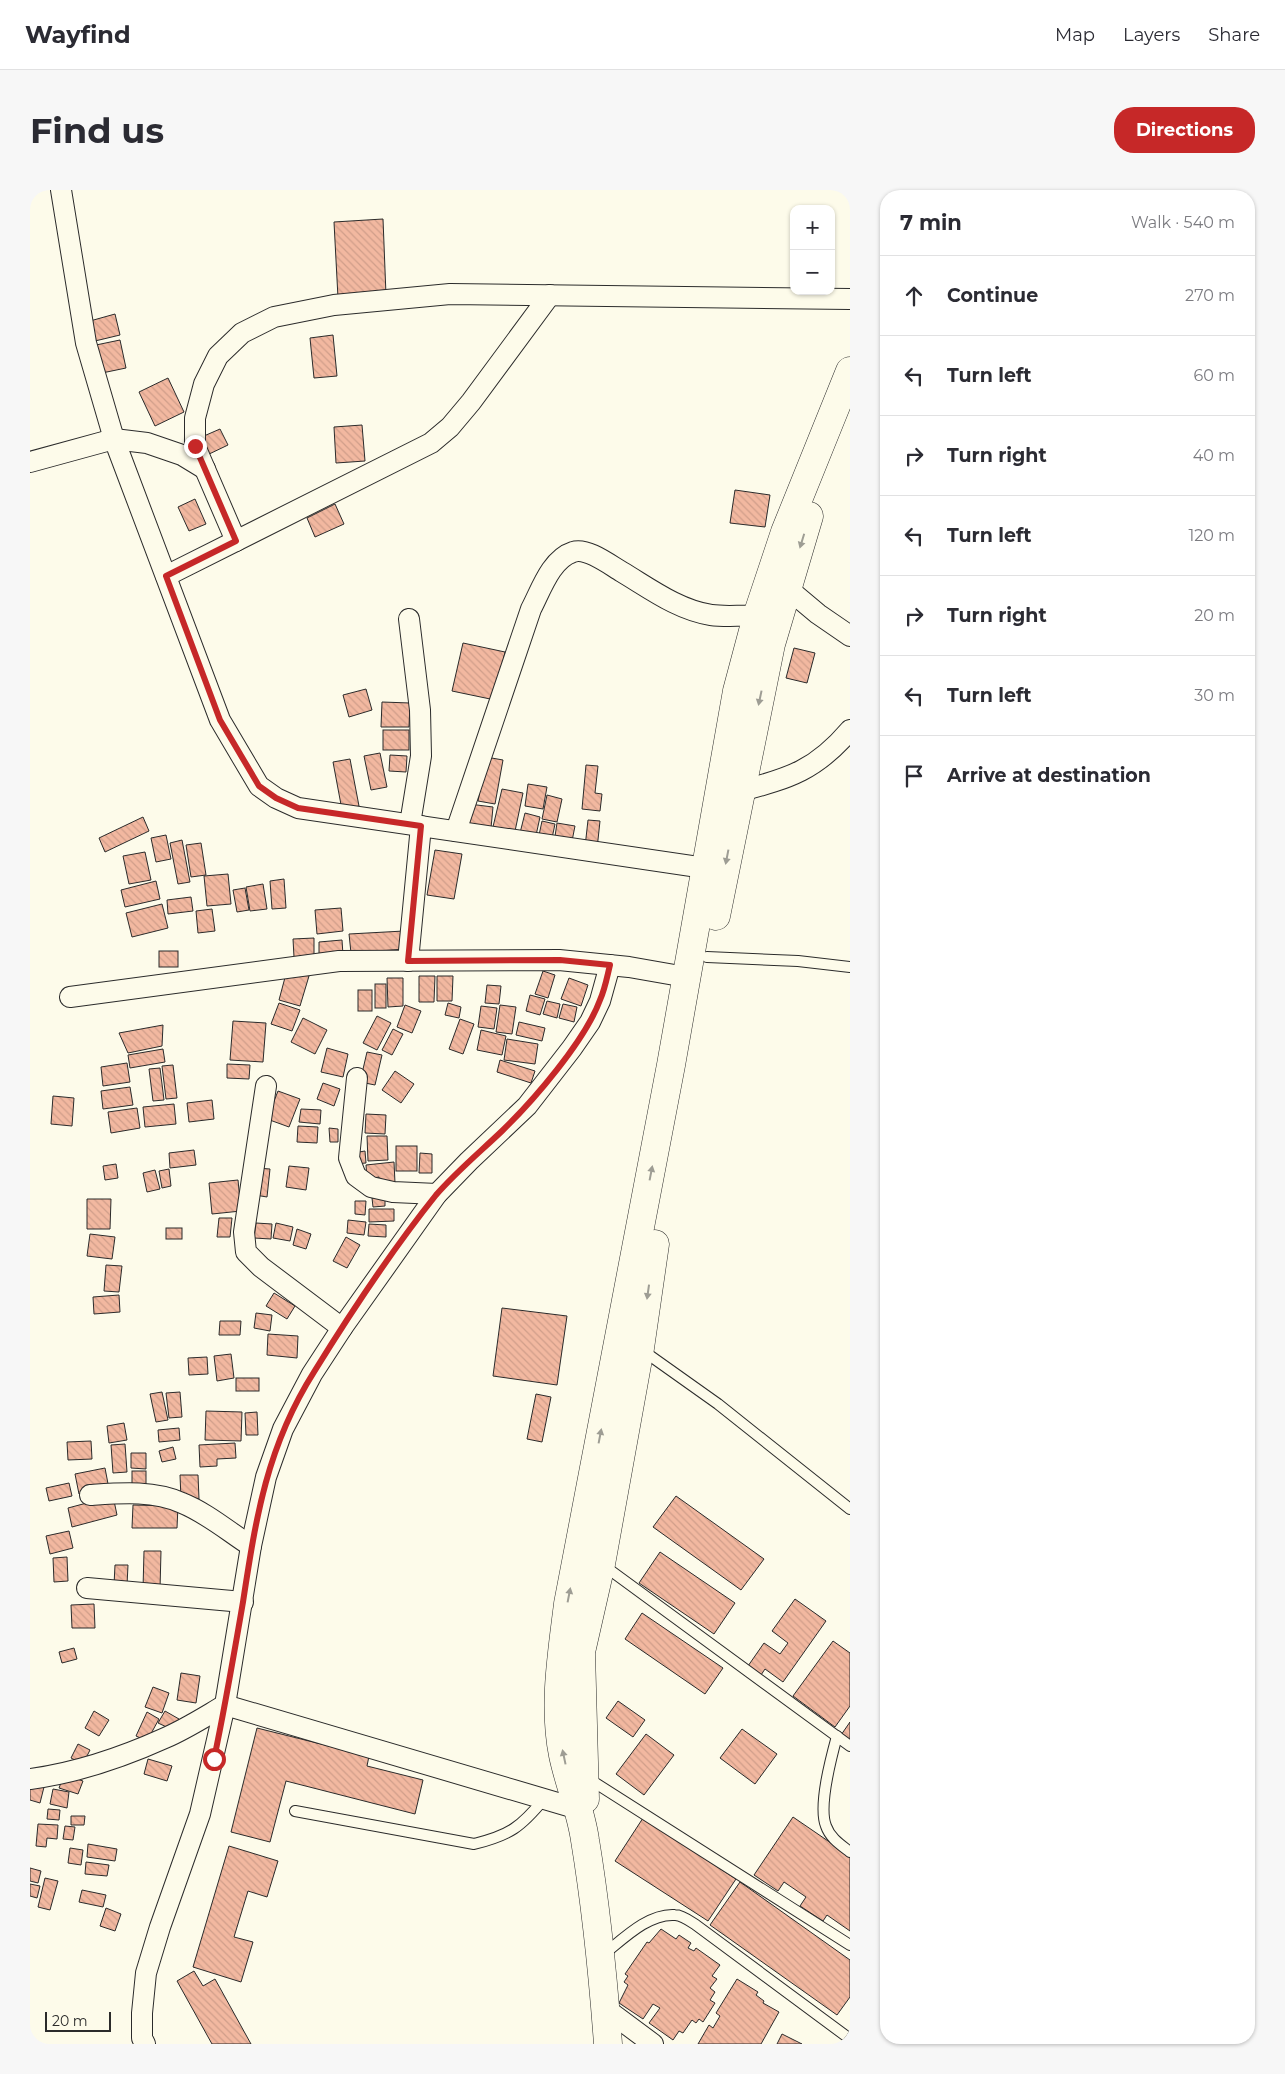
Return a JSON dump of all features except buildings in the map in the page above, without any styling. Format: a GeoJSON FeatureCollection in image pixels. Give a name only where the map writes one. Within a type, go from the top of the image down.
{"type":"FeatureCollection","features":[{"type":"Feature","properties":{"kind":"street"},"geometry":{"type":"LineString","coordinates":[[61,190],[86,343],[114,439],[220,720],[259,786],[276,798],[298,808],[705,868]]}},
{"type":"Feature","properties":{"kind":"street"},"geometry":{"type":"LineString","coordinates":[[236,541],[195,446],[195,418],[204,384],[218,356],[242,333],[274,317],[334,306],[450,294],[850,299]]}},
{"type":"Feature","properties":{"kind":"street"},"geometry":{"type":"LineString","coordinates":[[166,576],[392,463],[437,438],[450,427],[471,402],[550,295]]}},
{"type":"Feature","properties":{"kind":"street"},"geometry":{"type":"LineString","coordinates":[[585,1838],[586,1777],[582,1714],[582,1652],[601,1564],[640,1348],[644,1256],[686,977],[705,868],[737,691],[756,616],[785,532],[850,371]]}},
{"type":"Feature","properties":{"kind":"street"},"geometry":{"type":"LineString","coordinates":[[608,2044],[601,1957],[585,1838],[563,1755],[560,1720],[560,1664],[568,1604],[708,957],[771,644],[815,496],[850,414]]}},
{"type":"Feature","properties":{"kind":"street"},"geometry":{"type":"LineString","coordinates":[[30,462],[114,439],[147,443],[182,455],[205,469]]}},
{"type":"Feature","properties":{"kind":"street"},"geometry":{"type":"LineString","coordinates":[[456,831],[531,609],[549,574],[561,559],[575,551],[591,554],[673,602],[697,612],[711,615],[756,616]]}},
{"type":"Feature","properties":{"kind":"street"},"geometry":{"type":"LineString","coordinates":[[788,588],[818,614],[850,636]]}},
{"type":"Feature","properties":{"kind":"street"},"geometry":{"type":"LineString","coordinates":[[408,961],[421,756],[420,710],[409,619]]}},
{"type":"Feature","properties":{"kind":"street"},"geometry":{"type":"LineString","coordinates":[[741,791],[780,781],[801,772],[828,753],[850,730]]}},
{"type":"Feature","properties":{"kind":"street"},"geometry":{"type":"LineString","coordinates":[[70,997],[340,961],[560,960],[610,965],[686,977]]}},
{"type":"Feature","properties":{"kind":"street"},"geometry":{"type":"LineString","coordinates":[[145,2044],[142,2038],[142,2013],[146,1973],[160,1927],[200,1814],[225,1705],[251,1546],[266,1477],[283,1429],[312,1374],[342,1328],[437,1194],[527,1106],[572,1048],[590,1022],[600,1001],[610,965]]}},
{"type":"Feature","properties":{"kind":"street"},"geometry":{"type":"LineString","coordinates":[[357,1078],[349,1158],[356,1176],[371,1187],[393,1192],[437,1194]]}},
{"type":"Feature","properties":{"kind":"street"},"geometry":{"type":"LineString","coordinates":[[266,1086],[244,1232],[246,1252],[261,1267],[342,1328]]}},
{"type":"Feature","properties":{"kind":"street"},"geometry":{"type":"LineString","coordinates":[[90,1495],[128,1493],[163,1497],[182,1503],[251,1546]]}},
{"type":"Feature","properties":{"kind":"street"},"geometry":{"type":"LineString","coordinates":[[87,1588],[243,1602]]}},
{"type":"Feature","properties":{"kind":"street"},"geometry":{"type":"LineString","coordinates":[[30,1779],[49,1777],[89,1765],[166,1738],[225,1705],[578,1809]]}},
{"type":"Feature","properties":{"kind":"street"},"geometry":{"type":"LineString","coordinates":[[606,2009],[653,2044]]}},
{"type":"Feature","properties":{"kind":"lane"},"geometry":{"type":"LineString","coordinates":[[708,957],[798,961],[850,967]]}},
{"type":"Feature","properties":{"kind":"lane"},"geometry":{"type":"LineString","coordinates":[[640,1348],[718,1404],[850,1509]]}},
{"type":"Feature","properties":{"kind":"lane"},"geometry":{"type":"LineString","coordinates":[[601,1564],[850,1746]]}},
{"type":"Feature","properties":{"kind":"lane"},"geometry":{"type":"LineString","coordinates":[[837,1736],[828,1767],[824,1807],[826,1826],[836,1841],[850,1852]]}},
{"type":"Feature","properties":{"kind":"lane"},"geometry":{"type":"LineString","coordinates":[[586,1777],[850,1945]]}},
{"type":"Feature","properties":{"kind":"lane"},"geometry":{"type":"LineString","coordinates":[[295,1811],[474,1844],[498,1838],[525,1822],[544,1799]]}},
{"type":"Feature","properties":{"kind":"lane"},"geometry":{"type":"LineString","coordinates":[[601,1957],[629,1934],[647,1923],[661,1916],[677,1915],[696,1925],[850,2039]]}},
{"type":"Feature","properties":{"kind":"route"},"geometry":{"type":"LineString","coordinates":[[195,446],[236,541],[166,576],[220,720],[259,786],[276,798],[298,808],[421,826],[408,961],[560,960],[610,965],[600,1001],[590,1022],[572,1048],[527,1106],[437,1194],[342,1328],[312,1374],[283,1429],[266,1477],[251,1546],[243,1602],[214,1759]]}}]}
